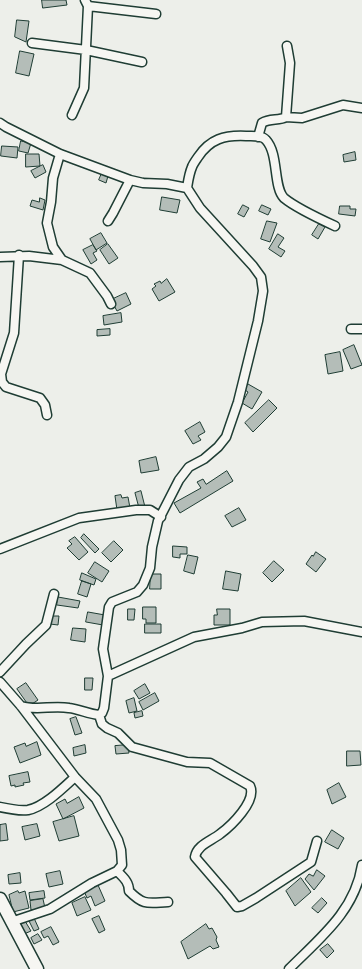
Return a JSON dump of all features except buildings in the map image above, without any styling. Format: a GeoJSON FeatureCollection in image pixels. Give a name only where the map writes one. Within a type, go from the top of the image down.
{"type":"FeatureCollection","features":[{"type":"Feature","properties":{"kind":"main road"},"geometry":{"type":"LineString","coordinates":[[0,900],[35,969]]}},
{"type":"Feature","properties":{"kind":"street"},"geometry":{"type":"LineString","coordinates":[[72,115],[84,88],[86,3],[156,14]]}},
{"type":"Feature","properties":{"kind":"street"},"geometry":{"type":"LineString","coordinates":[[32,43],[86,50],[142,62]]}},
{"type":"Feature","properties":{"kind":"street"},"geometry":{"type":"LineString","coordinates":[[286,117],[290,63],[287,46]]}},
{"type":"Feature","properties":{"kind":"street"},"geometry":{"type":"LineString","coordinates":[[258,137],[262,123],[270,119],[284,119],[286,117],[302,118],[343,104],[362,108]]}},
{"type":"Feature","properties":{"kind":"street"},"geometry":{"type":"LineString","coordinates":[[0,123],[6,128],[60,154],[130,180],[187,188],[200,208],[253,266],[261,277],[263,291],[249,358],[238,402],[226,437],[218,447],[204,459],[190,467],[179,480],[158,521],[152,548],[150,568],[143,585],[137,592],[112,602],[109,607],[103,649],[108,676],[104,708],[102,713],[99,715]]}},
{"type":"Feature","properties":{"kind":"street"},"geometry":{"type":"LineString","coordinates":[[187,188],[192,167],[200,154],[212,142],[226,136],[258,137],[265,139],[270,147],[283,197],[335,226]]}},
{"type":"Feature","properties":{"kind":"street"},"geometry":{"type":"LineString","coordinates":[[60,154],[53,178],[47,223],[53,247],[62,260]]}},
{"type":"Feature","properties":{"kind":"street"},"geometry":{"type":"LineString","coordinates":[[108,221],[130,180]]}},
{"type":"Feature","properties":{"kind":"street"},"geometry":{"type":"LineString","coordinates":[[19,255],[14,333],[2,374],[2,382],[6,387],[40,398],[46,406],[47,415]]}},
{"type":"Feature","properties":{"kind":"street"},"geometry":{"type":"LineString","coordinates":[[0,257],[19,255],[62,260],[90,273],[111,304]]}},
{"type":"Feature","properties":{"kind":"street"},"geometry":{"type":"LineString","coordinates":[[351,330],[362,329]]}},
{"type":"Feature","properties":{"kind":"street"},"geometry":{"type":"LineString","coordinates":[[0,549],[79,518],[136,510],[150,510],[160,517]]}},
{"type":"Feature","properties":{"kind":"street"},"geometry":{"type":"LineString","coordinates":[[0,672],[46,625],[54,594]]}},
{"type":"Feature","properties":{"kind":"street"},"geometry":{"type":"LineString","coordinates":[[108,676],[194,637],[242,628],[262,622],[304,621],[362,632]]}},
{"type":"Feature","properties":{"kind":"street"},"geometry":{"type":"LineString","coordinates":[[0,682],[21,706],[75,777],[96,799],[118,840],[121,850],[122,865],[117,871],[92,883],[50,909],[11,922]]}},
{"type":"Feature","properties":{"kind":"street"},"geometry":{"type":"LineString","coordinates":[[21,706],[27,708],[70,708],[99,715]]}},
{"type":"Feature","properties":{"kind":"street"},"geometry":{"type":"LineString","coordinates":[[99,715],[102,724],[118,733],[132,748],[187,762],[210,763],[250,786],[252,790],[251,796],[237,818],[219,835],[201,846],[195,857],[237,907],[242,906],[256,898],[310,862],[317,841]]}},
{"type":"Feature","properties":{"kind":"street"},"geometry":{"type":"LineString","coordinates":[[0,807],[29,810],[56,794],[75,777]]}},
{"type":"Feature","properties":{"kind":"street"},"geometry":{"type":"LineString","coordinates":[[289,969],[342,915],[359,884],[362,866]]}},
{"type":"Feature","properties":{"kind":"street"},"geometry":{"type":"LineString","coordinates":[[117,871],[126,879],[129,885],[129,891],[136,898],[146,904],[168,902]]}}]}
